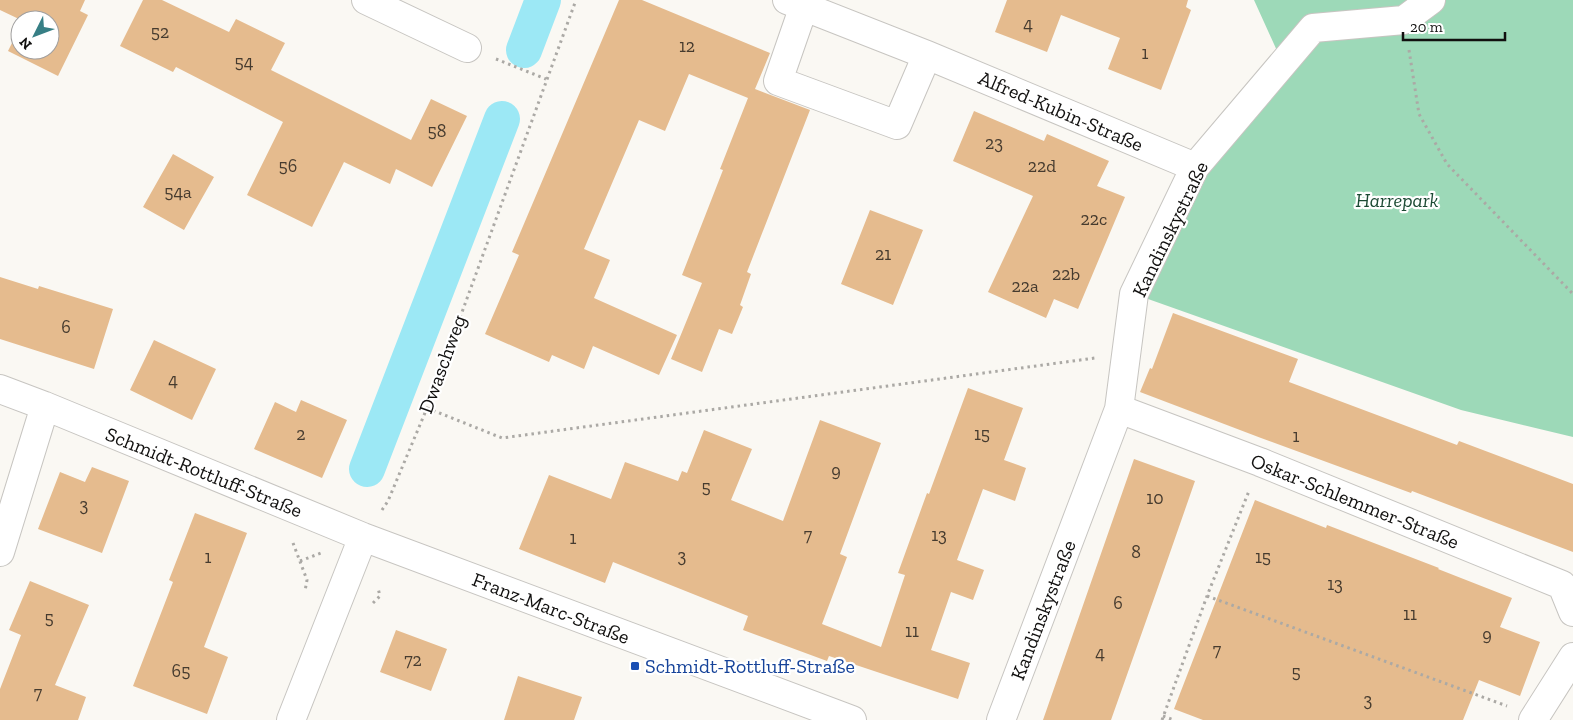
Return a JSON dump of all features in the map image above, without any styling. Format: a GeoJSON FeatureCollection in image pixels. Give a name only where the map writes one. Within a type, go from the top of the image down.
{"type":"FeatureCollection","features":[{"type":"Feature","properties":{"kind":"street"},"geometry":{"type":"LineString","coordinates":[[366,0],[467,48]]}},
{"type":"Feature","properties":{"kind":"street"},"geometry":{"type":"LineString","coordinates":[[1404,20],[1431,0]]}},
{"type":"Feature","properties":{"kind":"street","name":"Alfred-Kubin-Straße"},"geometry":{"type":"LineString","coordinates":[[927,55],[897,125],[778,81],[795,3],[927,55],[1196,167]]}},
{"type":"Feature","properties":{"kind":"street","name":"Kandinskystraße"},"geometry":{"type":"LineString","coordinates":[[1001,720],[1119,409],[1134,294],[1196,167],[1314,28],[1404,20]]}},
{"type":"Feature","properties":{"kind":"street","name":"Schmidt-Rottluff-Straße"},"geometry":{"type":"LineString","coordinates":[[0,389],[46,406],[363,537]]}},
{"type":"Feature","properties":{"kind":"street"},"geometry":{"type":"LineString","coordinates":[[0,552],[46,406]]}},
{"type":"Feature","properties":{"kind":"street","name":"Oskar-Schlemmer-Straße"},"geometry":{"type":"LineString","coordinates":[[1119,409],[1260,462],[1562,585],[1573,612]]}},
{"type":"Feature","properties":{"kind":"street"},"geometry":{"type":"LineString","coordinates":[[291,720],[363,537]]}},
{"type":"Feature","properties":{"kind":"street","name":"Franz-Marc-Straße"},"geometry":{"type":"LineString","coordinates":[[363,537],[812,713],[852,720]]}},
{"type":"Feature","properties":{"kind":"street"},"geometry":{"type":"LineString","coordinates":[[1534,718],[1573,657]]}},
{"type":"Feature","properties":{"kind":"path","name":"Dwaschweg"},"geometry":{"type":"LineString","coordinates":[[363,537],[388,501],[427,408],[576,0]]}},
{"type":"Feature","properties":{"kind":"path"},"geometry":{"type":"LineString","coordinates":[[1404,20],[1419,114],[1447,164],[1573,294]]}},
{"type":"Feature","properties":{"kind":"path"},"geometry":{"type":"LineString","coordinates":[[467,48],[546,79]]}},
{"type":"Feature","properties":{"kind":"path"},"geometry":{"type":"LineString","coordinates":[[427,408],[502,438],[1039,365],[1126,355]]}},
{"type":"Feature","properties":{"kind":"path"},"geometry":{"type":"LineString","coordinates":[[1174,720],[1162,718],[1207,596],[1260,462]]}},
{"type":"Feature","properties":{"kind":"path"},"geometry":{"type":"LineString","coordinates":[[1207,596],[1534,718]]}},
{"type":"Feature","properties":{"kind":"green space","name":"Harrepark"},"geometry":{"type":"Polygon","coordinates":[[[1254,0],[1573,0],[1573,437],[1461,410],[1134,294],[1195,167],[1283,64],[1254,0]]]}},
{"type":"Feature","properties":{"kind":"building"},"geometry":{"type":"Polygon","coordinates":[[[0,0],[85,0],[80,11],[88,15],[58,76],[26,60],[60,60],[60,10],[10,10],[10,15],[0,10],[0,0]]]}},
{"type":"Feature","properties":{"kind":"building"},"geometry":{"type":"Polygon","coordinates":[[[143,0],[162,0],[229,32],[236,19],[285,43],[271,70],[411,140],[431,99],[467,116],[432,187],[396,169],[390,184],[344,162],[312,227],[247,195],[283,122],[176,67],[173,72],[120,46],[143,0]]]}},
{"type":"Feature","properties":{"kind":"building"},"geometry":{"type":"Polygon","coordinates":[[[619,0],[642,0],[770,53],[755,89],[810,110],[747,272],[751,274],[740,305],[743,307],[732,334],[719,329],[702,372],[671,359],[702,283],[682,275],[723,170],[720,169],[748,98],[689,74],[665,131],[639,120],[584,249],[610,260],[594,298],[677,335],[659,375],[593,346],[584,369],[552,355],[549,362],[485,334],[519,255],[512,252],[619,0]]]}},
{"type":"Feature","properties":{"kind":"building"},"geometry":{"type":"Polygon","coordinates":[[[1007,0],[1188,0],[1186,7],[1191,10],[1161,90],[1108,69],[1120,38],[1061,15],[1047,52],[995,32],[1007,0]]]}},
{"type":"Feature","properties":{"kind":"building"},"geometry":{"type":"Polygon","coordinates":[[[974,111],[1044,141],[1047,134],[1109,161],[1097,186],[1125,197],[1078,309],[1054,299],[1046,318],[988,292],[1033,196],[953,161],[974,111]]]}},
{"type":"Feature","properties":{"kind":"building"},"geometry":{"type":"Polygon","coordinates":[[[173,154],[214,177],[184,230],[143,207],[173,154]]]}},
{"type":"Feature","properties":{"kind":"building"},"geometry":{"type":"Polygon","coordinates":[[[870,210],[923,230],[893,305],[841,284],[870,210]]]}},
{"type":"Feature","properties":{"kind":"building"},"geometry":{"type":"Polygon","coordinates":[[[0,277],[38,289],[39,286],[113,309],[94,369],[0,339],[0,277]]]}},
{"type":"Feature","properties":{"kind":"building"},"geometry":{"type":"Polygon","coordinates":[[[1173,313],[1298,359],[1289,382],[1457,445],[1459,441],[1573,484],[1573,552],[1140,392],[1150,368],[1152,369],[1173,313]]]}},
{"type":"Feature","properties":{"kind":"building"},"geometry":{"type":"Polygon","coordinates":[[[154,340],[216,369],[192,420],[130,390],[154,340]]]}},
{"type":"Feature","properties":{"kind":"building"},"geometry":{"type":"Polygon","coordinates":[[[968,388],[1023,408],[1004,460],[1026,468],[1015,501],[983,489],[957,560],[984,570],[973,600],[951,592],[931,650],[970,663],[958,699],[829,656],[827,661],[743,630],[748,616],[613,562],[605,583],[519,549],[549,475],[611,499],[625,462],[678,481],[682,471],[687,473],[704,430],[752,449],[731,500],[783,521],[820,420],[881,443],[840,554],[847,557],[822,624],[881,647],[905,575],[898,573],[968,388]]]}},
{"type":"Feature","properties":{"kind":"building"},"geometry":{"type":"Polygon","coordinates":[[[301,400],[347,420],[322,478],[254,449],[275,402],[296,412],[301,400]]]}},
{"type":"Feature","properties":{"kind":"building"},"geometry":{"type":"Polygon","coordinates":[[[1134,459],[1195,481],[1157,590],[1111,720],[1043,720],[1134,459]]]}},
{"type":"Feature","properties":{"kind":"building"},"geometry":{"type":"Polygon","coordinates":[[[92,467],[129,481],[102,553],[38,529],[60,472],[85,482],[92,467]]]}},
{"type":"Feature","properties":{"kind":"building"},"geometry":{"type":"Polygon","coordinates":[[[1255,500],[1326,528],[1327,525],[1512,598],[1500,627],[1540,642],[1520,696],[1479,680],[1463,720],[1203,720],[1174,709],[1255,500]]]}},
{"type":"Feature","properties":{"kind":"building"},"geometry":{"type":"Polygon","coordinates":[[[195,513],[247,533],[204,647],[228,657],[207,714],[133,686],[173,582],[169,580],[195,513]]]}},
{"type":"Feature","properties":{"kind":"building"},"geometry":{"type":"Polygon","coordinates":[[[30,581],[89,605],[55,685],[86,697],[78,720],[0,720],[0,689],[21,635],[9,630],[30,581]]]}},
{"type":"Feature","properties":{"kind":"building"},"geometry":{"type":"Polygon","coordinates":[[[396,630],[447,649],[431,691],[380,672],[396,630]]]}},
{"type":"Feature","properties":{"kind":"building"},"geometry":{"type":"Polygon","coordinates":[[[518,676],[582,697],[574,720],[504,720],[518,676]]]}},
{"type":"Feature","properties":{"kind":"waterway"},"geometry":{"type":"LineString","coordinates":[[524,50],[543,0]]}},
{"type":"Feature","properties":{"kind":"waterway"},"geometry":{"type":"LineString","coordinates":[[367,469],[502,119]]}},
{"type":"Feature","properties":{"kind":"place","name":"Schmidt-Rottluff-Straße"},"geometry":{"type":"Point","coordinates":[635,666]}}]}
